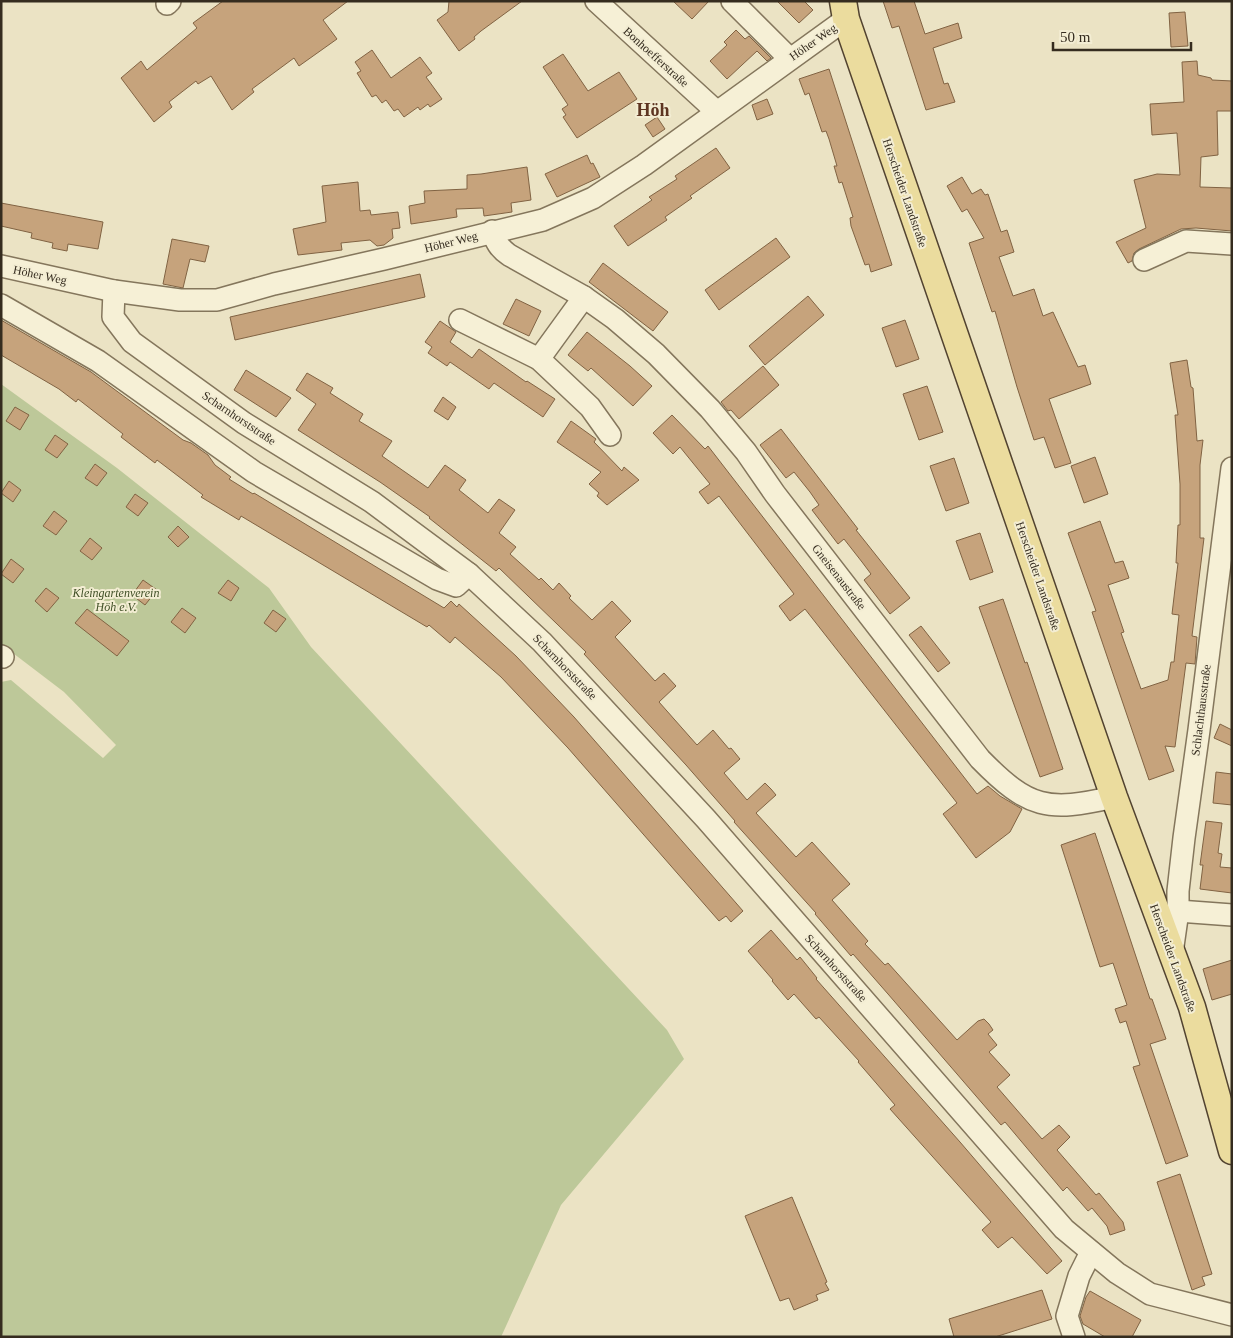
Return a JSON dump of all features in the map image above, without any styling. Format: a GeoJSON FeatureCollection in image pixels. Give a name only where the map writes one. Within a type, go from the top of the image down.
{"type":"FeatureCollection","features":[{"type":"Feature","properties":{"kind":"main road","name":"Herscheider Landstraße"},"geometry":{"type":"LineString","coordinates":[[844,10],[1114,797],[1192,1007],[1232,1151]]}},
{"type":"Feature","properties":{"kind":"street","name":"Bonhoefferstraße"},"geometry":{"type":"LineString","coordinates":[[596,1],[717,112]]}},
{"type":"Feature","properties":{"kind":"street"},"geometry":{"type":"LineString","coordinates":[[732,1],[790,58]]}},
{"type":"Feature","properties":{"kind":"street","name":"Höher Weg"},"geometry":{"type":"LineString","coordinates":[[1,266],[114,291],[180,300],[217,300],[274,284],[543,220],[593,198],[644,165],[790,58],[844,10]]}},
{"type":"Feature","properties":{"kind":"street","name":"Gneisenaustraße"},"geometry":{"type":"LineString","coordinates":[[492,231],[500,248],[509,255],[584,297],[615,319],[656,354],[710,409],[746,452],[775,494],[980,759],[1003,782],[1029,800],[1057,806],[1081,804],[1114,797]]}},
{"type":"Feature","properties":{"kind":"street"},"geometry":{"type":"LineString","coordinates":[[1144,260],[1186,241],[1232,244]]}},
{"type":"Feature","properties":{"kind":"street","name":"Scharnhorststraße"},"geometry":{"type":"LineString","coordinates":[[114,291],[113,317],[132,342],[244,423],[372,502],[469,574],[542,642],[706,819],[1064,1229],[1117,1273],[1150,1294],[1232,1315]]}},
{"type":"Feature","properties":{"kind":"street"},"geometry":{"type":"LineString","coordinates":[[539,359],[584,297]]}},
{"type":"Feature","properties":{"kind":"street"},"geometry":{"type":"LineString","coordinates":[[1,305],[98,361],[254,472],[437,579],[456,586],[469,574]]}},
{"type":"Feature","properties":{"kind":"street"},"geometry":{"type":"LineString","coordinates":[[460,320],[539,359],[590,406],[610,435]]}},
{"type":"Feature","properties":{"kind":"street","name":"Schlachthausstraße"},"geometry":{"type":"LineString","coordinates":[[1172,953],[1178,911],[1178,890],[1184,838],[1200,730],[1232,468]]}},
{"type":"Feature","properties":{"kind":"street"},"geometry":{"type":"LineString","coordinates":[[1215,600],[1232,614]]}},
{"type":"Feature","properties":{"kind":"street"},"geometry":{"type":"LineString","coordinates":[[1178,911],[1232,916]]}},
{"type":"Feature","properties":{"kind":"street"},"geometry":{"type":"LineString","coordinates":[[1074,1337],[1067,1316],[1079,1276],[1092,1252]]}},
{"type":"Feature","properties":{"kind":"green space","name":"Kleingartenverein Höh e.V."},"geometry":{"type":"Polygon","coordinates":[[[1,384],[117,468],[269,588],[311,647],[667,1030],[684,1059],[561,1205],[501,1337],[1,1337],[1,682],[11,680],[103,758],[116,745],[64,692],[1,644],[1,384]]]}},
{"type":"Feature","properties":{"kind":"building"},"geometry":{"type":"Polygon","coordinates":[[[223,1],[348,1],[323,20],[337,39],[299,66],[294,58],[252,89],[254,92],[232,110],[211,76],[198,84],[196,81],[169,102],[172,107],[154,122],[121,78],[141,61],[147,70],[197,28],[193,23],[223,1]]]}},
{"type":"Feature","properties":{"kind":"building"},"geometry":{"type":"Polygon","coordinates":[[[449,1],[522,1],[481,31],[474,37],[475,39],[459,51],[437,20],[448,12],[449,1]]]}},
{"type":"Feature","properties":{"kind":"building"},"geometry":{"type":"Polygon","coordinates":[[[673,1],[709,1],[692,19],[673,1]]]}},
{"type":"Feature","properties":{"kind":"building"},"geometry":{"type":"Polygon","coordinates":[[[777,1],[804,1],[813,10],[799,23],[777,1]]]}},
{"type":"Feature","properties":{"kind":"building"},"geometry":{"type":"Polygon","coordinates":[[[883,1],[914,1],[925,34],[958,23],[962,38],[933,48],[944,84],[948,83],[955,102],[926,110],[899,26],[892,28],[883,1]]]}},
{"type":"Feature","properties":{"kind":"building"},"geometry":{"type":"Polygon","coordinates":[[[1185,12],[1188,46],[1171,47],[1169,13],[1185,12]]]}},
{"type":"Feature","properties":{"kind":"building"},"geometry":{"type":"Polygon","coordinates":[[[736,30],[745,39],[749,36],[771,58],[767,61],[757,51],[727,79],[710,61],[727,45],[724,42],[736,30]]]}},
{"type":"Feature","properties":{"kind":"building"},"geometry":{"type":"Polygon","coordinates":[[[372,50],[391,78],[420,57],[432,73],[426,77],[442,99],[430,107],[428,104],[420,110],[418,107],[404,117],[398,109],[394,111],[386,100],[382,103],[376,95],[372,97],[357,73],[361,71],[355,62],[372,50]]]}},
{"type":"Feature","properties":{"kind":"building"},"geometry":{"type":"Polygon","coordinates":[[[563,54],[588,91],[619,72],[637,99],[577,138],[563,117],[566,115],[562,109],[568,105],[543,67],[563,54]]]}},
{"type":"Feature","properties":{"kind":"building"},"geometry":{"type":"Polygon","coordinates":[[[1197,61],[1198,75],[1211,78],[1212,80],[1232,81],[1232,111],[1217,111],[1218,155],[1201,157],[1200,187],[1232,188],[1232,231],[1196,228],[1181,229],[1139,249],[1134,253],[1132,261],[1128,263],[1116,242],[1146,228],[1134,180],[1157,174],[1180,175],[1177,133],[1152,135],[1150,104],[1184,102],[1182,62],[1197,61]]]}},
{"type":"Feature","properties":{"kind":"building"},"geometry":{"type":"Polygon","coordinates":[[[829,69],[892,265],[871,272],[869,264],[865,265],[851,226],[850,218],[853,217],[842,182],[839,183],[834,166],[837,166],[829,139],[826,131],[822,132],[809,93],[805,95],[799,79],[829,69]]]}},
{"type":"Feature","properties":{"kind":"building"},"geometry":{"type":"Polygon","coordinates":[[[767,99],[773,114],[757,120],[752,105],[767,99]]]}},
{"type":"Feature","properties":{"kind":"building"},"geometry":{"type":"Polygon","coordinates":[[[657,117],[665,129],[653,137],[645,125],[657,117]]]}},
{"type":"Feature","properties":{"kind":"building"},"geometry":{"type":"Polygon","coordinates":[[[716,148],[730,168],[690,196],[692,198],[665,217],[667,220],[628,246],[614,226],[652,200],[649,197],[677,179],[675,176],[716,148]]]}},
{"type":"Feature","properties":{"kind":"building"},"geometry":{"type":"Polygon","coordinates":[[[587,155],[600,177],[557,197],[545,174],[587,155]]]}},
{"type":"Feature","properties":{"kind":"building"},"geometry":{"type":"Polygon","coordinates":[[[527,167],[531,200],[511,203],[512,212],[484,216],[483,208],[456,209],[457,217],[411,224],[409,206],[425,203],[424,191],[467,189],[467,175],[527,167]]]}},
{"type":"Feature","properties":{"kind":"building"},"geometry":{"type":"Polygon","coordinates":[[[962,177],[972,194],[981,189],[985,195],[988,194],[1001,232],[1007,230],[1014,252],[999,257],[1013,296],[1034,289],[1043,316],[1053,312],[1078,367],[1085,365],[1091,384],[1049,399],[1071,463],[1055,468],[1044,437],[1034,440],[995,311],[992,312],[969,243],[984,238],[967,209],[962,212],[947,186],[962,177]]]}},
{"type":"Feature","properties":{"kind":"building"},"geometry":{"type":"Polygon","coordinates":[[[358,182],[360,211],[370,210],[371,215],[398,212],[400,228],[392,229],[393,238],[384,245],[377,246],[370,240],[341,243],[342,250],[298,255],[293,229],[326,222],[322,186],[358,182]]]}},
{"type":"Feature","properties":{"kind":"building"},"geometry":{"type":"Polygon","coordinates":[[[1,203],[103,222],[98,249],[68,244],[67,251],[52,248],[53,243],[31,238],[32,233],[1,226],[1,203]]]}},
{"type":"Feature","properties":{"kind":"building"},"geometry":{"type":"Polygon","coordinates":[[[776,238],[790,257],[719,310],[705,290],[776,238]]]}},
{"type":"Feature","properties":{"kind":"building"},"geometry":{"type":"Polygon","coordinates":[[[172,239],[209,246],[205,262],[190,259],[183,288],[163,284],[172,239]]]}},
{"type":"Feature","properties":{"kind":"building"},"geometry":{"type":"Polygon","coordinates":[[[603,263],[668,312],[653,331],[589,282],[603,263]]]}},
{"type":"Feature","properties":{"kind":"building"},"geometry":{"type":"Polygon","coordinates":[[[420,274],[425,297],[235,340],[230,317],[420,274]]]}},
{"type":"Feature","properties":{"kind":"building"},"geometry":{"type":"Polygon","coordinates":[[[808,296],[824,315],[765,365],[749,346],[808,296]]]}},
{"type":"Feature","properties":{"kind":"building"},"geometry":{"type":"Polygon","coordinates":[[[516,299],[541,311],[529,336],[503,324],[516,299]]]}},
{"type":"Feature","properties":{"kind":"building"},"geometry":{"type":"Polygon","coordinates":[[[1,320],[91,372],[183,440],[191,443],[208,455],[215,465],[231,477],[229,479],[253,494],[444,608],[451,601],[457,607],[459,604],[516,656],[574,717],[743,911],[731,922],[726,916],[719,921],[568,748],[501,677],[455,637],[450,643],[429,625],[427,627],[241,516],[239,520],[201,497],[203,495],[157,460],[155,463],[121,437],[123,434],[78,399],[76,402],[59,389],[1,355],[1,320]]]}},
{"type":"Feature","properties":{"kind":"building"},"geometry":{"type":"Polygon","coordinates":[[[905,320],[919,359],[896,367],[882,328],[905,320]]]}},
{"type":"Feature","properties":{"kind":"building"},"geometry":{"type":"Polygon","coordinates":[[[440,321],[456,332],[450,342],[472,358],[479,349],[526,382],[555,399],[543,417],[494,383],[489,389],[450,362],[447,366],[428,353],[432,347],[425,342],[440,321]]]}},
{"type":"Feature","properties":{"kind":"building"},"geometry":{"type":"Polygon","coordinates":[[[587,332],[652,386],[633,406],[591,368],[588,371],[568,355],[587,332]]]}},
{"type":"Feature","properties":{"kind":"building"},"geometry":{"type":"Polygon","coordinates":[[[1187,360],[1191,387],[1193,388],[1197,441],[1203,440],[1200,465],[1200,538],[1204,538],[1192,636],[1197,637],[1195,664],[1186,663],[1175,747],[1165,746],[1174,771],[1149,780],[1092,612],[1096,611],[1068,533],[1100,521],[1115,563],[1123,561],[1129,578],[1108,585],[1124,632],[1121,633],[1141,689],[1168,680],[1171,662],[1174,662],[1179,615],[1172,614],[1178,563],[1176,563],[1178,525],[1180,525],[1180,484],[1175,415],[1178,415],[1170,363],[1187,360]]]}},
{"type":"Feature","properties":{"kind":"building"},"geometry":{"type":"Polygon","coordinates":[[[763,366],[779,385],[739,419],[731,410],[728,411],[721,402],[763,366]]]}},
{"type":"Feature","properties":{"kind":"building"},"geometry":{"type":"Polygon","coordinates":[[[246,370],[291,398],[276,417],[234,390],[246,370]]]}},
{"type":"Feature","properties":{"kind":"building"},"geometry":{"type":"Polygon","coordinates":[[[307,373],[333,388],[330,393],[363,414],[359,421],[392,441],[382,456],[428,488],[445,465],[466,480],[459,490],[488,513],[499,499],[515,510],[499,533],[516,547],[510,554],[553,590],[559,583],[571,596],[569,598],[592,620],[612,601],[631,621],[615,637],[655,681],[664,673],[676,686],[659,702],[697,745],[713,730],[729,749],[731,748],[740,759],[724,773],[747,800],[765,783],[771,789],[776,795],[756,813],[796,857],[812,842],[850,884],[832,900],[868,941],[865,944],[885,965],[888,963],[957,1040],[978,1021],[984,1019],[989,1024],[993,1030],[988,1034],[997,1045],[989,1052],[1010,1075],[997,1087],[1042,1139],[1059,1125],[1070,1137],[1057,1150],[1096,1195],[1099,1193],[1123,1222],[1125,1230],[1110,1235],[1107,1226],[1092,1208],[1088,1211],[1067,1187],[1063,1191],[1005,1122],[1001,1125],[853,954],[851,956],[816,913],[734,822],[686,765],[584,654],[586,652],[499,568],[496,571],[430,517],[380,482],[298,430],[316,404],[296,390],[307,373]]]}},
{"type":"Feature","properties":{"kind":"building"},"geometry":{"type":"Polygon","coordinates":[[[927,386],[943,432],[919,440],[903,394],[927,386]]]}},
{"type":"Feature","properties":{"kind":"building"},"geometry":{"type":"Polygon","coordinates":[[[443,397],[456,407],[448,420],[434,411],[443,397]]]}},
{"type":"Feature","properties":{"kind":"building"},"geometry":{"type":"Polygon","coordinates":[[[15,407],[29,415],[20,430],[6,421],[15,407]]]}},
{"type":"Feature","properties":{"kind":"building"},"geometry":{"type":"Polygon","coordinates":[[[672,415],[705,449],[708,446],[977,794],[988,786],[1000,796],[1022,809],[1010,832],[976,858],[943,814],[957,803],[805,609],[790,621],[779,606],[794,594],[719,496],[708,504],[699,492],[710,484],[680,447],[673,454],[653,433],[672,415]]]}},
{"type":"Feature","properties":{"kind":"building"},"geometry":{"type":"Polygon","coordinates":[[[571,421],[596,439],[594,442],[622,471],[624,467],[639,480],[607,505],[597,496],[599,493],[589,484],[601,472],[557,442],[571,421]]]}},
{"type":"Feature","properties":{"kind":"building"},"geometry":{"type":"Polygon","coordinates":[[[781,429],[858,529],[856,530],[910,598],[890,614],[864,580],[871,574],[862,562],[844,539],[838,544],[812,510],[819,505],[810,492],[794,472],[786,478],[760,445],[781,429]]]}},
{"type":"Feature","properties":{"kind":"building"},"geometry":{"type":"Polygon","coordinates":[[[55,435],[68,444],[57,458],[45,450],[55,435]]]}},
{"type":"Feature","properties":{"kind":"building"},"geometry":{"type":"Polygon","coordinates":[[[1095,457],[1108,494],[1084,503],[1071,466],[1095,457]]]}},
{"type":"Feature","properties":{"kind":"building"},"geometry":{"type":"Polygon","coordinates":[[[954,458],[969,503],[946,511],[930,466],[954,458]]]}},
{"type":"Feature","properties":{"kind":"building"},"geometry":{"type":"Polygon","coordinates":[[[95,464],[107,473],[97,486],[85,478],[95,464]]]}},
{"type":"Feature","properties":{"kind":"building"},"geometry":{"type":"Polygon","coordinates":[[[9,481],[21,490],[13,502],[1,493],[9,481]]]}},
{"type":"Feature","properties":{"kind":"building"},"geometry":{"type":"Polygon","coordinates":[[[135,494],[148,503],[138,516],[126,507],[135,494]]]}},
{"type":"Feature","properties":{"kind":"building"},"geometry":{"type":"Polygon","coordinates":[[[54,511],[67,521],[56,535],[43,526],[54,511]]]}},
{"type":"Feature","properties":{"kind":"building"},"geometry":{"type":"Polygon","coordinates":[[[178,526],[189,537],[178,547],[168,537],[178,526]]]}},
{"type":"Feature","properties":{"kind":"building"},"geometry":{"type":"Polygon","coordinates":[[[980,533],[993,572],[970,580],[956,541],[980,533]]]}},
{"type":"Feature","properties":{"kind":"building"},"geometry":{"type":"Polygon","coordinates":[[[90,538],[102,548],[92,560],[80,551],[90,538]]]}},
{"type":"Feature","properties":{"kind":"building"},"geometry":{"type":"Polygon","coordinates":[[[11,559],[24,569],[13,583],[1,574],[11,559]]]}},
{"type":"Feature","properties":{"kind":"building"},"geometry":{"type":"Polygon","coordinates":[[[143,580],[157,590],[145,605],[132,595],[143,580]]]}},
{"type":"Feature","properties":{"kind":"building"},"geometry":{"type":"Polygon","coordinates":[[[228,580],[239,588],[231,601],[218,593],[228,580]]]}},
{"type":"Feature","properties":{"kind":"building"},"geometry":{"type":"Polygon","coordinates":[[[46,588],[59,598],[47,612],[35,601],[46,588]]]}},
{"type":"Feature","properties":{"kind":"building"},"geometry":{"type":"Polygon","coordinates":[[[1003,599],[1025,663],[1027,662],[1063,769],[1040,777],[979,607],[1003,599]]]}},
{"type":"Feature","properties":{"kind":"building"},"geometry":{"type":"Polygon","coordinates":[[[182,608],[196,618],[185,633],[171,622],[182,608]]]}},
{"type":"Feature","properties":{"kind":"building"},"geometry":{"type":"Polygon","coordinates":[[[87,609],[129,641],[117,656],[75,623],[87,609]]]}},
{"type":"Feature","properties":{"kind":"building"},"geometry":{"type":"Polygon","coordinates":[[[273,610],[286,619],[276,632],[264,623],[273,610]]]}},
{"type":"Feature","properties":{"kind":"building"},"geometry":{"type":"Polygon","coordinates":[[[921,626],[950,663],[938,672],[909,635],[921,626]]]}},
{"type":"Feature","properties":{"kind":"building"},"geometry":{"type":"Polygon","coordinates":[[[1220,724],[1232,730],[1232,746],[1214,738],[1220,724]]]}},
{"type":"Feature","properties":{"kind":"building"},"geometry":{"type":"Polygon","coordinates":[[[1216,772],[1232,774],[1232,805],[1213,803],[1216,772]]]}},
{"type":"Feature","properties":{"kind":"building"},"geometry":{"type":"Polygon","coordinates":[[[1206,821],[1222,823],[1218,853],[1222,854],[1220,867],[1232,868],[1232,893],[1200,889],[1203,865],[1200,865],[1206,821]]]}},
{"type":"Feature","properties":{"kind":"building"},"geometry":{"type":"Polygon","coordinates":[[[1095,833],[1150,999],[1152,999],[1166,1039],[1150,1044],[1188,1156],[1166,1164],[1133,1067],[1140,1065],[1126,1021],[1120,1023],[1115,1009],[1127,1005],[1113,963],[1100,967],[1061,845],[1095,833]]]}},
{"type":"Feature","properties":{"kind":"building"},"geometry":{"type":"Polygon","coordinates":[[[771,930],[797,960],[800,957],[816,979],[1062,1261],[1047,1274],[1012,1237],[998,1248],[982,1230],[991,1222],[890,1109],[895,1105],[859,1061],[819,1017],[816,1019],[794,994],[788,1000],[772,981],[748,951],[771,930]]]}},
{"type":"Feature","properties":{"kind":"building"},"geometry":{"type":"Polygon","coordinates":[[[1232,960],[1232,994],[1212,1000],[1203,969],[1232,960]]]}},
{"type":"Feature","properties":{"kind":"building"},"geometry":{"type":"Polygon","coordinates":[[[1180,1174],[1212,1274],[1202,1277],[1205,1285],[1192,1290],[1157,1182],[1180,1174]]]}},
{"type":"Feature","properties":{"kind":"building"},"geometry":{"type":"Polygon","coordinates":[[[792,1197],[829,1290],[816,1295],[818,1300],[794,1310],[789,1298],[780,1301],[745,1216],[792,1197]]]}},
{"type":"Feature","properties":{"kind":"building"},"geometry":{"type":"Polygon","coordinates":[[[1042,1290],[1052,1319],[995,1337],[954,1337],[949,1319],[1042,1290]]]}},
{"type":"Feature","properties":{"kind":"building"},"geometry":{"type":"Polygon","coordinates":[[[1090,1291],[1141,1320],[1132,1337],[1105,1337],[1083,1324],[1080,1316],[1090,1291]]]}},
{"type":"Feature","properties":{"kind":"district","name":"Höh"},"geometry":{"type":"Point","coordinates":[653,110]}}]}
